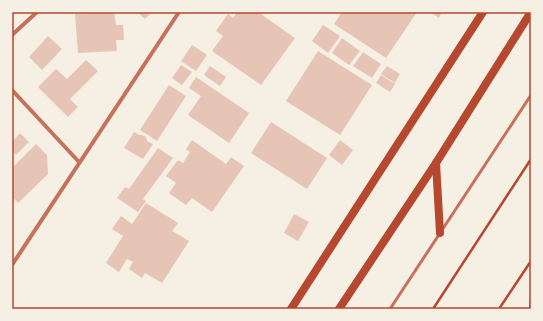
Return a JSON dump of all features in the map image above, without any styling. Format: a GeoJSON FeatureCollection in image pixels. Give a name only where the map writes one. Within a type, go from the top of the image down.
{"type":"FeatureCollection","features":[{"type":"Feature","properties":{"kind":"main road"},"geometry":{"type":"LineString","coordinates":[[291,309],[483,12]]}},
{"type":"Feature","properties":{"kind":"main road"},"geometry":{"type":"LineString","coordinates":[[339,309],[436,163],[531,12]]}},
{"type":"Feature","properties":{"kind":"main road"},"geometry":{"type":"LineString","coordinates":[[436,163],[440,233]]}},
{"type":"Feature","properties":{"kind":"street"},"geometry":{"type":"LineString","coordinates":[[12,35],[37,12]]}},
{"type":"Feature","properties":{"kind":"street"},"geometry":{"type":"LineString","coordinates":[[12,265],[179,12]]}},
{"type":"Feature","properties":{"kind":"street"},"geometry":{"type":"LineString","coordinates":[[12,90],[79,162]]}},
{"type":"Feature","properties":{"kind":"lane"},"geometry":{"type":"LineString","coordinates":[[390,309],[531,95]]}},
{"type":"Feature","properties":{"kind":"path"},"geometry":{"type":"LineString","coordinates":[[432,309],[531,159]]}},
{"type":"Feature","properties":{"kind":"path"},"geometry":{"type":"LineString","coordinates":[[499,309],[531,260]]}},
{"type":"Feature","properties":{"kind":"path"},"geometry":{"type":"LineString","coordinates":[[530,309],[531,298]]}},
{"type":"Feature","properties":{"kind":"building"},"geometry":{"type":"Polygon","coordinates":[[[114,12],[116,25],[123,25],[124,40],[116,40],[117,51],[78,53],[75,14],[114,12]]]}},
{"type":"Feature","properties":{"kind":"building"},"geometry":{"type":"Polygon","coordinates":[[[137,12],[152,12],[145,19],[137,12]]]}},
{"type":"Feature","properties":{"kind":"building"},"geometry":{"type":"Polygon","coordinates":[[[237,12],[258,12],[295,38],[261,85],[212,51],[223,36],[216,31],[228,14],[233,18],[237,12]]]}},
{"type":"Feature","properties":{"kind":"building"},"geometry":{"type":"Polygon","coordinates":[[[342,12],[417,12],[386,58],[334,24],[342,12]]]}},
{"type":"Feature","properties":{"kind":"building"},"geometry":{"type":"Polygon","coordinates":[[[430,12],[442,12],[439,18],[430,12]]]}},
{"type":"Feature","properties":{"kind":"building"},"geometry":{"type":"Polygon","coordinates":[[[323,25],[340,36],[328,53],[312,41],[323,25]]]}},
{"type":"Feature","properties":{"kind":"building"},"geometry":{"type":"Polygon","coordinates":[[[48,36],[62,49],[42,70],[29,57],[48,36]]]}},
{"type":"Feature","properties":{"kind":"building"},"geometry":{"type":"Polygon","coordinates":[[[342,38],[360,51],[349,65],[332,53],[342,38]]]}},
{"type":"Feature","properties":{"kind":"building"},"geometry":{"type":"Polygon","coordinates":[[[192,45],[207,55],[196,71],[181,61],[192,45]]]}},
{"type":"Feature","properties":{"kind":"building"},"geometry":{"type":"Polygon","coordinates":[[[318,51],[372,85],[340,135],[286,101],[318,51]]]}},
{"type":"Feature","properties":{"kind":"building"},"geometry":{"type":"Polygon","coordinates":[[[363,52],[381,64],[372,78],[353,66],[363,52]]]}},
{"type":"Feature","properties":{"kind":"building"},"geometry":{"type":"Polygon","coordinates":[[[86,60],[98,71],[70,99],[78,107],[68,117],[38,87],[56,69],[67,79],[86,60]]]}},
{"type":"Feature","properties":{"kind":"building"},"geometry":{"type":"Polygon","coordinates":[[[181,65],[192,72],[182,85],[172,78],[181,65]]]}},
{"type":"Feature","properties":{"kind":"building"},"geometry":{"type":"Polygon","coordinates":[[[210,66],[226,77],[220,86],[204,75],[210,66]]]}},
{"type":"Feature","properties":{"kind":"building"},"geometry":{"type":"Polygon","coordinates":[[[387,66],[400,74],[395,83],[381,74],[387,66]]]}},
{"type":"Feature","properties":{"kind":"building"},"geometry":{"type":"Polygon","coordinates":[[[381,75],[395,84],[390,92],[376,83],[381,75]]]}},
{"type":"Feature","properties":{"kind":"building"},"geometry":{"type":"Polygon","coordinates":[[[196,77],[249,113],[229,143],[188,115],[201,96],[189,88],[196,77]]]}},
{"type":"Feature","properties":{"kind":"building"},"geometry":{"type":"Polygon","coordinates":[[[169,85],[186,96],[157,141],[140,130],[169,85]]]}},
{"type":"Feature","properties":{"kind":"building"},"geometry":{"type":"Polygon","coordinates":[[[271,122],[327,158],[307,189],[251,153],[271,122]]]}},
{"type":"Feature","properties":{"kind":"building"},"geometry":{"type":"Polygon","coordinates":[[[134,132],[146,137],[147,141],[153,144],[143,159],[124,148],[134,132]]]}},
{"type":"Feature","properties":{"kind":"building"},"geometry":{"type":"Polygon","coordinates":[[[20,133],[29,142],[16,155],[12,151],[12,142],[20,133]]]}},
{"type":"Feature","properties":{"kind":"building"},"geometry":{"type":"Polygon","coordinates":[[[192,140],[226,164],[231,157],[244,166],[212,212],[192,198],[186,205],[169,193],[176,183],[166,176],[178,160],[183,163],[190,152],[186,149],[192,140]]]}},
{"type":"Feature","properties":{"kind":"building"},"geometry":{"type":"Polygon","coordinates":[[[340,140],[353,150],[342,165],[329,155],[340,140]]]}},
{"type":"Feature","properties":{"kind":"building"},"geometry":{"type":"Polygon","coordinates":[[[36,144],[47,155],[48,174],[18,203],[12,197],[12,168],[36,144]]]}},
{"type":"Feature","properties":{"kind":"building"},"geometry":{"type":"Polygon","coordinates":[[[158,148],[173,158],[143,199],[146,201],[138,212],[117,198],[125,187],[129,189],[158,148]]]}},
{"type":"Feature","properties":{"kind":"building"},"geometry":{"type":"Polygon","coordinates":[[[146,203],[178,223],[172,231],[189,241],[162,283],[145,273],[142,278],[129,269],[133,262],[127,259],[119,272],[106,263],[123,236],[112,229],[121,216],[132,224],[146,203]]]}},
{"type":"Feature","properties":{"kind":"building"},"geometry":{"type":"Polygon","coordinates":[[[294,214],[309,222],[298,241],[284,233],[294,214]]]}}]}
